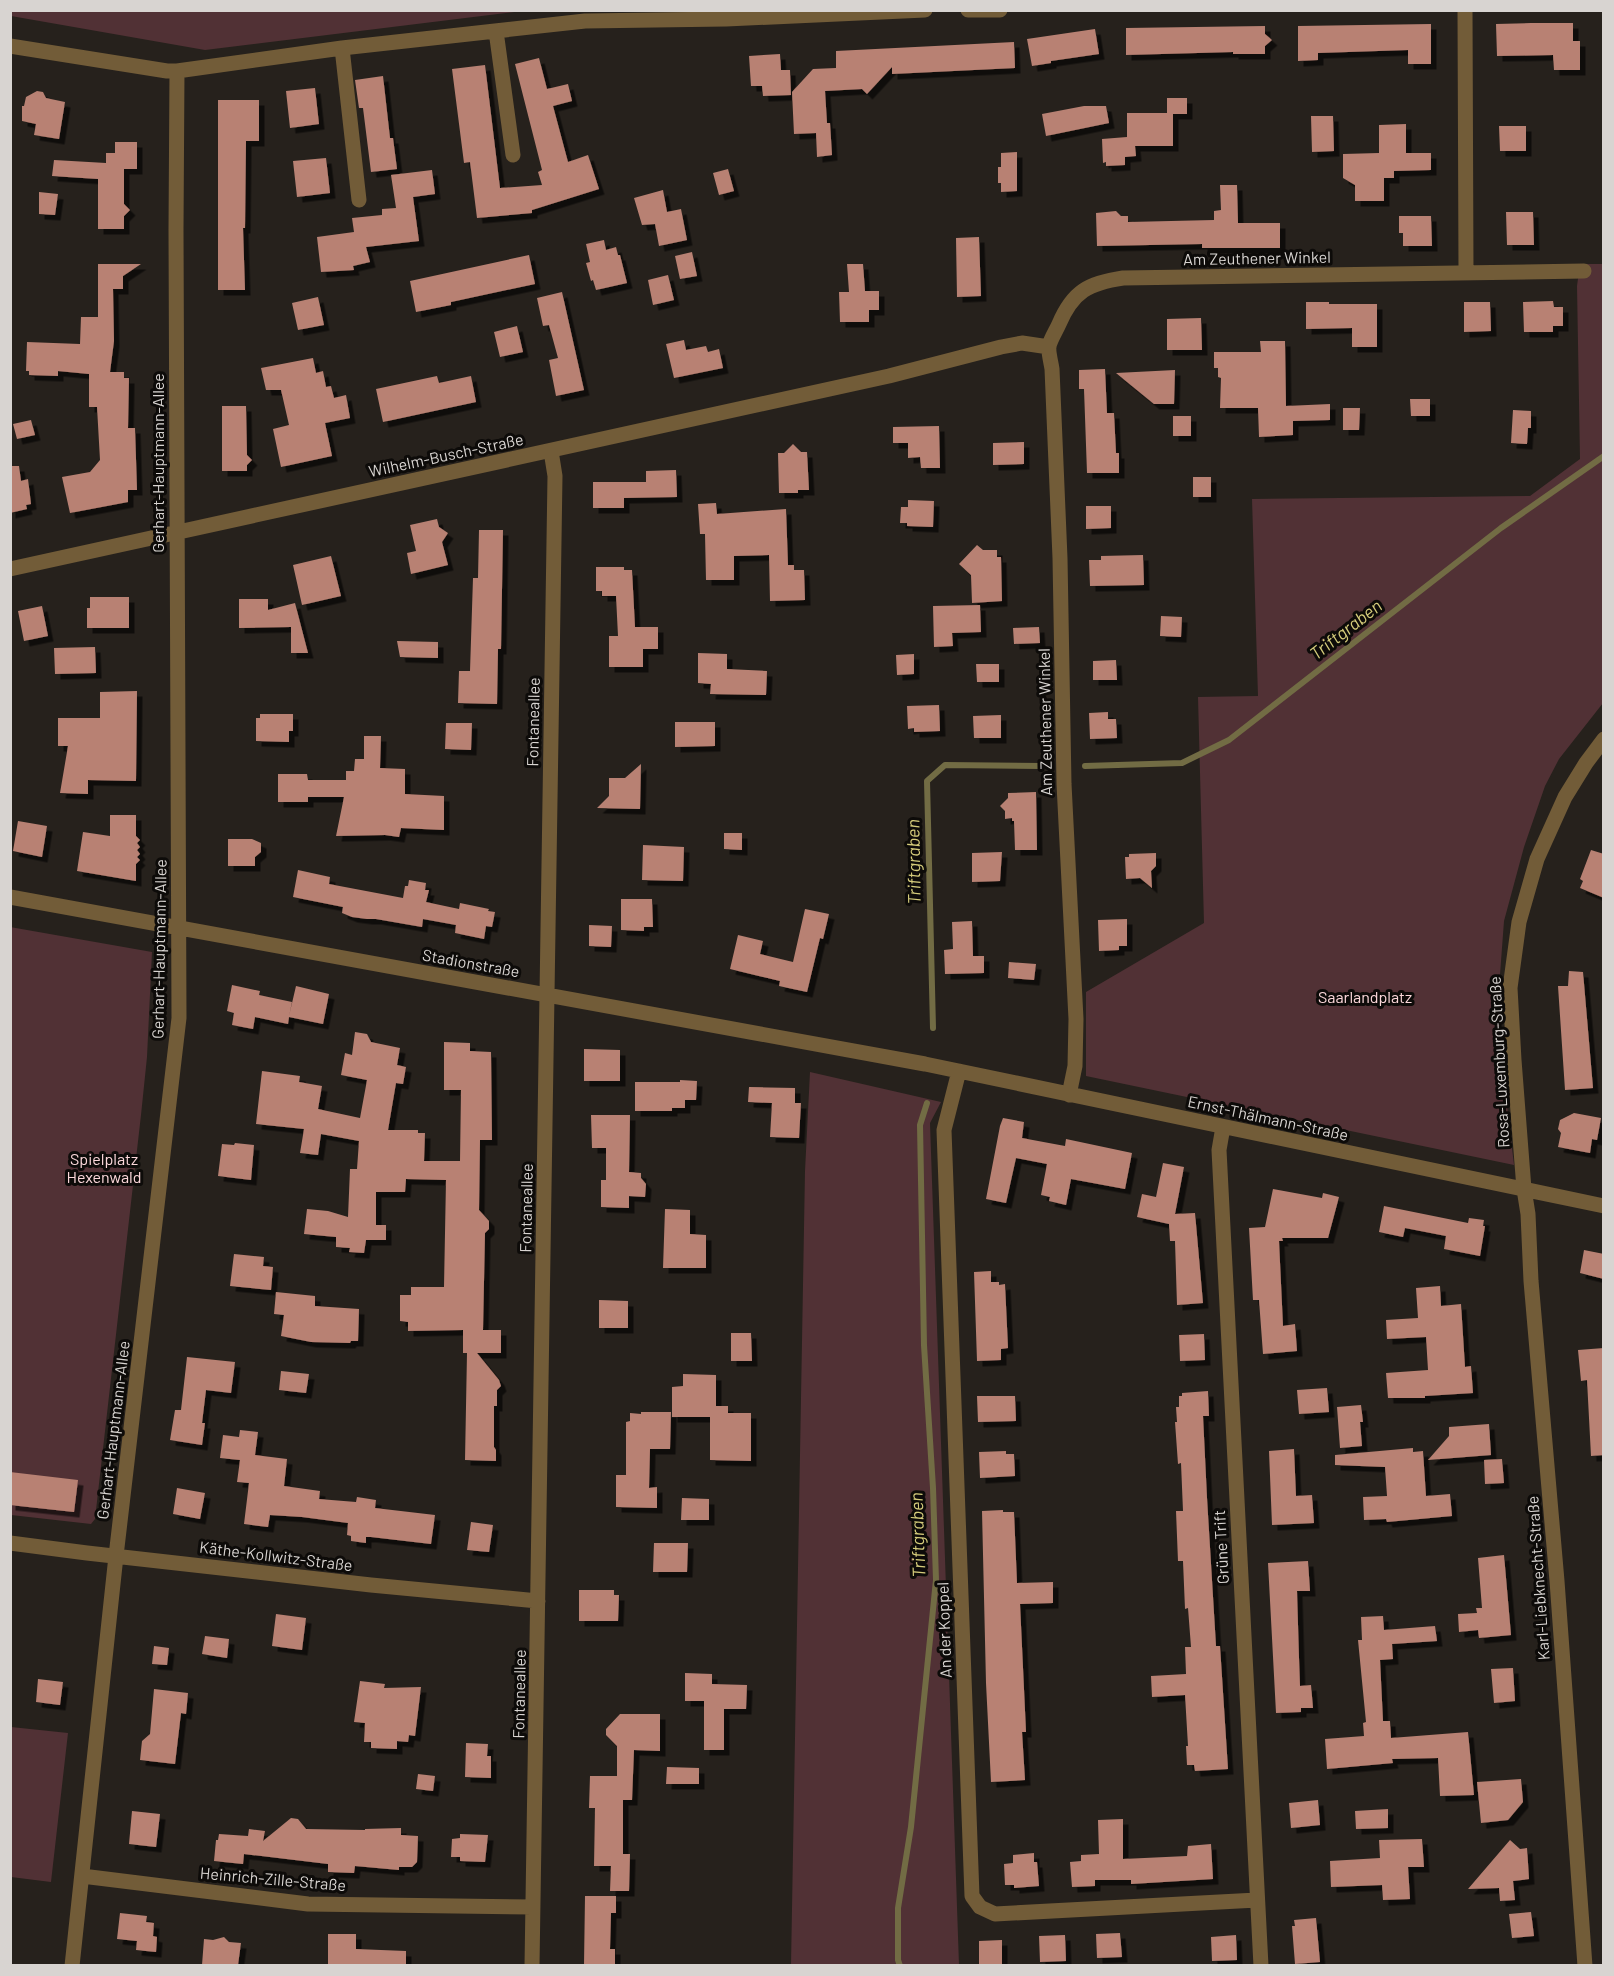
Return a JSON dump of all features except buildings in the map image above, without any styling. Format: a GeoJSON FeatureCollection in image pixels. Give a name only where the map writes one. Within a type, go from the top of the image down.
{"type":"FeatureCollection","features":[{"type":"Feature","properties":{"kind":"street"},"geometry":{"type":"LineString","coordinates":[[10,46],[177,71],[342,48],[585,21],[726,19],[925,10]]}},
{"type":"Feature","properties":{"kind":"street"},"geometry":{"type":"LineString","coordinates":[[968,10],[1000,10]]}},
{"type":"Feature","properties":{"kind":"street"},"geometry":{"type":"LineString","coordinates":[[1465,10],[1466,272]]}},
{"type":"Feature","properties":{"kind":"street"},"geometry":{"type":"LineString","coordinates":[[496,31],[513,155]]}},
{"type":"Feature","properties":{"kind":"street"},"geometry":{"type":"LineString","coordinates":[[342,48],[359,200]]}},
{"type":"Feature","properties":{"kind":"street","name":"Gerhart-Hauptmann-Allee"},"geometry":{"type":"LineString","coordinates":[[72,1965],[116,1556],[179,1018],[177,71]]}},
{"type":"Feature","properties":{"kind":"street","name":"Am Zeuthener Winkel"},"geometry":{"type":"LineString","coordinates":[[1069,1095],[1075,1066],[1076,1019],[1068,881],[1059,531],[1052,369],[1049,347],[1069,304],[1078,293],[1102,281],[1123,278],[1584,271]]}},
{"type":"Feature","properties":{"kind":"street","name":"Wilhelm-Busch-Straße"},"geometry":{"type":"LineString","coordinates":[[10,569],[889,376],[1001,346],[1022,343],[1049,347]]}},
{"type":"Feature","properties":{"kind":"street","name":"Fontaneallee"},"geometry":{"type":"LineString","coordinates":[[532,1965],[555,476],[551,451]]}},
{"type":"Feature","properties":{"kind":"street","name":"Rosa-Luxemburg-Straße"},"geometry":{"type":"LineString","coordinates":[[1524,1189],[1510,988],[1519,922],[1528,886],[1549,830],[1570,788],[1604,739]]}},
{"type":"Feature","properties":{"kind":"street","name":"Stadionstraße"},"geometry":{"type":"LineString","coordinates":[[10,897],[925,1064]]}},
{"type":"Feature","properties":{"kind":"street","name":"Ernst-Thälmann-Straße"},"geometry":{"type":"LineString","coordinates":[[925,1064],[1604,1206]]}},
{"type":"Feature","properties":{"kind":"street","name":"An der Koppel"},"geometry":{"type":"LineString","coordinates":[[960,1071],[944,1130],[972,1896],[980,1907],[995,1914],[1257,1900]]}},
{"type":"Feature","properties":{"kind":"street","name":"Grüne Trift"},"geometry":{"type":"LineString","coordinates":[[1223,1127],[1219,1150],[1261,1965]]}},
{"type":"Feature","properties":{"kind":"street","name":"Karl-Liebknecht-Straße"},"geometry":{"type":"LineString","coordinates":[[1524,1189],[1528,1214],[1531,1281],[1556,1573],[1585,1965]]}},
{"type":"Feature","properties":{"kind":"street","name":"Käthe-Kollwitz-Straße"},"geometry":{"type":"LineString","coordinates":[[10,1543],[391,1587],[538,1601]]}},
{"type":"Feature","properties":{"kind":"street","name":"Heinrich-Zille-Straße"},"geometry":{"type":"LineString","coordinates":[[82,1876],[308,1904],[533,1907]]}},
{"type":"Feature","properties":{"kind":"green space"},"geometry":{"type":"Polygon","coordinates":[[[10,11],[523,11],[205,50],[11,16],[10,11]]]}},
{"type":"Feature","properties":{"kind":"green space","name":"Saarlandplatz"},"geometry":{"type":"Polygon","coordinates":[[[1580,264],[1603,264],[1603,703],[1559,759],[1545,786],[1524,847],[1504,921],[1499,988],[1501,1055],[1514,1165],[1086,1076],[1086,992],[1204,923],[1198,697],[1258,696],[1252,499],[1530,496],[1580,459],[1577,286],[1580,264]]]}},
{"type":"Feature","properties":{"kind":"green space","name":"Spielplatz Hexenwald"},"geometry":{"type":"Polygon","coordinates":[[[10,927],[152,952],[147,1057],[141,1115],[95,1519],[91,1524],[11,1515],[10,927]]]}},
{"type":"Feature","properties":{"kind":"green space"},"geometry":{"type":"Polygon","coordinates":[[[810,1072],[941,1102],[930,1123],[959,1965],[791,1965],[805,1171],[810,1072]]]}},
{"type":"Feature","properties":{"kind":"green space"},"geometry":{"type":"Polygon","coordinates":[[[11,1727],[68,1733],[51,1882],[11,1877],[11,1727]]]}},
{"type":"Feature","properties":{"kind":"waterway","name":"Triftgraben"},"geometry":{"type":"LineString","coordinates":[[1085,766],[1182,763],[1229,740],[1501,528],[1604,456]]}},
{"type":"Feature","properties":{"kind":"waterway","name":"Triftgraben"},"geometry":{"type":"LineString","coordinates":[[933,1028],[927,781],[945,765],[1041,766]]}},
{"type":"Feature","properties":{"kind":"waterway","name":"Triftgraben"},"geometry":{"type":"LineString","coordinates":[[900,1966],[898,1908],[911,1827],[936,1580],[924,1345],[920,1125],[927,1103]]}}]}
